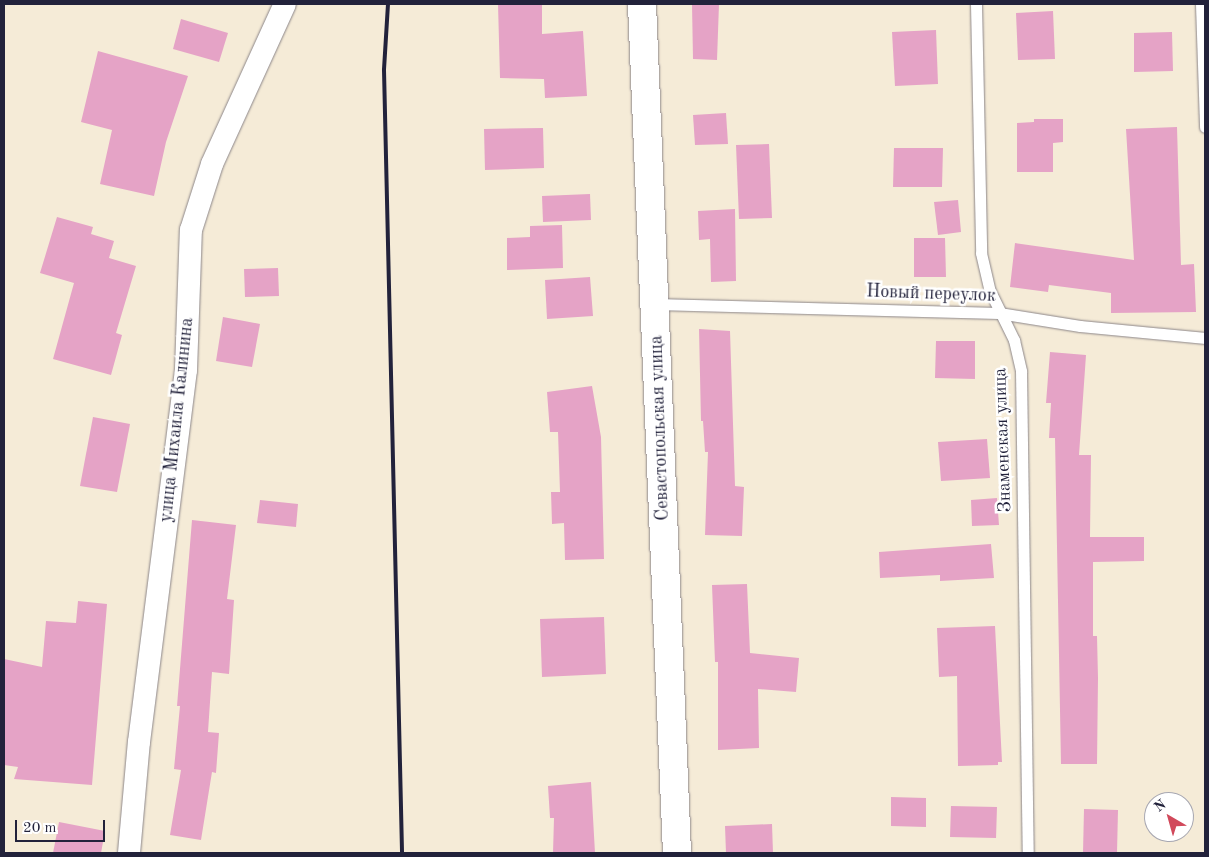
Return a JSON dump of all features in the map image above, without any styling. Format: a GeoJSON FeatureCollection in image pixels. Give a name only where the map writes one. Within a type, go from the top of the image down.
{"type":"FeatureCollection","features":[{"type":"Feature","properties":{"kind":"street","name":"улица Михаила Калинина"},"geometry":{"type":"LineString","coordinates":[[129,853],[141,732],[186,370],[191,230],[212,164],[285,4]]}},
{"type":"Feature","properties":{"kind":"street","name":"Севастопольская улица"},"geometry":{"type":"LineString","coordinates":[[642,4],[677,853]]}},
{"type":"Feature","properties":{"kind":"lane","name":"Знаменская улица"},"geometry":{"type":"LineString","coordinates":[[976,4],[981,253],[984,274],[999,313],[1014,340],[1022,371],[1028,853]]}},
{"type":"Feature","properties":{"kind":"lane"},"geometry":{"type":"LineString","coordinates":[[1201,4],[1205,128]]}},
{"type":"Feature","properties":{"kind":"lane","name":"Новый переулок"},"geometry":{"type":"LineString","coordinates":[[655,304],[999,313],[1080,326],[1205,338]]}},
{"type":"Feature","properties":{"kind":"building"},"geometry":{"type":"Polygon","coordinates":[[[498,4],[542,4],[542,34],[583,31],[587,96],[545,98],[544,79],[500,78],[498,4]]]}},
{"type":"Feature","properties":{"kind":"building"},"geometry":{"type":"Polygon","coordinates":[[[692,4],[719,4],[717,60],[693,59],[692,4]]]}},
{"type":"Feature","properties":{"kind":"building"},"geometry":{"type":"Polygon","coordinates":[[[1053,11],[1055,59],[1018,60],[1016,13],[1053,11]]]}},
{"type":"Feature","properties":{"kind":"building"},"geometry":{"type":"Polygon","coordinates":[[[181,19],[228,33],[219,62],[173,49],[181,19]]]}},
{"type":"Feature","properties":{"kind":"building"},"geometry":{"type":"Polygon","coordinates":[[[936,30],[938,84],[895,86],[892,32],[936,30]]]}},
{"type":"Feature","properties":{"kind":"building"},"geometry":{"type":"Polygon","coordinates":[[[1172,32],[1173,71],[1134,72],[1134,33],[1172,32]]]}},
{"type":"Feature","properties":{"kind":"building"},"geometry":{"type":"Polygon","coordinates":[[[98,51],[188,76],[166,142],[154,196],[100,184],[112,130],[81,122],[98,51]]]}},
{"type":"Feature","properties":{"kind":"building"},"geometry":{"type":"Polygon","coordinates":[[[726,113],[728,144],[695,145],[693,115],[726,113]]]}},
{"type":"Feature","properties":{"kind":"building"},"geometry":{"type":"Polygon","coordinates":[[[1034,119],[1063,119],[1063,142],[1053,143],[1053,172],[1017,172],[1017,123],[1034,122],[1034,119]]]}},
{"type":"Feature","properties":{"kind":"building"},"geometry":{"type":"Polygon","coordinates":[[[1177,127],[1181,265],[1194,264],[1196,312],[1111,313],[1111,293],[1049,285],[1048,292],[1010,287],[1015,243],[1134,260],[1126,129],[1177,127]]]}},
{"type":"Feature","properties":{"kind":"building"},"geometry":{"type":"Polygon","coordinates":[[[543,128],[544,168],[485,170],[484,129],[543,128]]]}},
{"type":"Feature","properties":{"kind":"building"},"geometry":{"type":"Polygon","coordinates":[[[769,144],[772,218],[739,219],[736,145],[769,144]]]}},
{"type":"Feature","properties":{"kind":"building"},"geometry":{"type":"Polygon","coordinates":[[[894,148],[943,148],[942,187],[893,187],[894,148]]]}},
{"type":"Feature","properties":{"kind":"building"},"geometry":{"type":"Polygon","coordinates":[[[590,194],[591,220],[543,222],[542,196],[590,194]]]}},
{"type":"Feature","properties":{"kind":"building"},"geometry":{"type":"Polygon","coordinates":[[[958,200],[961,232],[938,235],[934,202],[958,200]]]}},
{"type":"Feature","properties":{"kind":"building"},"geometry":{"type":"Polygon","coordinates":[[[735,209],[736,281],[711,282],[710,239],[699,240],[698,211],[735,209]]]}},
{"type":"Feature","properties":{"kind":"building"},"geometry":{"type":"Polygon","coordinates":[[[57,217],[93,227],[91,234],[114,241],[109,258],[136,266],[116,333],[122,335],[111,375],[53,359],[74,283],[40,273],[57,217]]]}},
{"type":"Feature","properties":{"kind":"building"},"geometry":{"type":"Polygon","coordinates":[[[562,225],[563,268],[507,270],[507,238],[530,237],[530,226],[562,225]]]}},
{"type":"Feature","properties":{"kind":"building"},"geometry":{"type":"Polygon","coordinates":[[[914,238],[945,238],[946,277],[914,277],[914,238]]]}},
{"type":"Feature","properties":{"kind":"building"},"geometry":{"type":"Polygon","coordinates":[[[278,268],[279,296],[245,297],[244,269],[278,268]]]}},
{"type":"Feature","properties":{"kind":"building"},"geometry":{"type":"Polygon","coordinates":[[[590,277],[593,316],[547,319],[545,280],[590,277]]]}},
{"type":"Feature","properties":{"kind":"building"},"geometry":{"type":"Polygon","coordinates":[[[223,317],[260,324],[252,367],[216,361],[223,317]]]}},
{"type":"Feature","properties":{"kind":"building"},"geometry":{"type":"Polygon","coordinates":[[[699,329],[730,331],[735,486],[744,487],[742,536],[705,535],[708,452],[705,452],[703,421],[701,421],[699,329]]]}},
{"type":"Feature","properties":{"kind":"building"},"geometry":{"type":"Polygon","coordinates":[[[936,341],[975,341],[975,379],[935,378],[936,341]]]}},
{"type":"Feature","properties":{"kind":"building"},"geometry":{"type":"Polygon","coordinates":[[[1050,352],[1086,355],[1079,455],[1091,455],[1090,537],[1144,537],[1144,561],[1093,562],[1093,636],[1097,636],[1098,678],[1097,764],[1061,764],[1055,438],[1049,438],[1051,403],[1046,403],[1050,352]]]}},
{"type":"Feature","properties":{"kind":"building"},"geometry":{"type":"Polygon","coordinates":[[[592,386],[601,437],[604,559],[565,560],[564,523],[552,524],[551,492],[560,492],[558,432],[550,432],[547,392],[592,386]]]}},
{"type":"Feature","properties":{"kind":"building"},"geometry":{"type":"Polygon","coordinates":[[[93,417],[130,424],[117,492],[80,486],[93,417]]]}},
{"type":"Feature","properties":{"kind":"building"},"geometry":{"type":"Polygon","coordinates":[[[987,439],[990,478],[941,481],[938,442],[987,439]]]}},
{"type":"Feature","properties":{"kind":"building"},"geometry":{"type":"Polygon","coordinates":[[[997,498],[999,525],[972,526],[971,500],[997,498]]]}},
{"type":"Feature","properties":{"kind":"building"},"geometry":{"type":"Polygon","coordinates":[[[260,500],[298,504],[296,527],[257,523],[260,500]]]}},
{"type":"Feature","properties":{"kind":"building"},"geometry":{"type":"Polygon","coordinates":[[[192,520],[236,525],[227,599],[234,600],[229,674],[212,672],[208,732],[219,733],[216,773],[212,772],[201,840],[170,835],[181,770],[174,769],[180,706],[177,706],[192,520]]]}},
{"type":"Feature","properties":{"kind":"building"},"geometry":{"type":"Polygon","coordinates":[[[991,544],[994,578],[940,581],[940,575],[880,578],[879,552],[991,544]]]}},
{"type":"Feature","properties":{"kind":"building"},"geometry":{"type":"Polygon","coordinates":[[[747,584],[750,653],[799,658],[796,692],[758,689],[759,748],[718,750],[718,662],[715,662],[712,585],[747,584]]]}},
{"type":"Feature","properties":{"kind":"building"},"geometry":{"type":"Polygon","coordinates":[[[78,601],[107,604],[92,785],[14,779],[18,767],[4,765],[4,659],[42,667],[46,621],[76,623],[78,601]]]}},
{"type":"Feature","properties":{"kind":"building"},"geometry":{"type":"Polygon","coordinates":[[[604,617],[606,674],[542,677],[540,619],[604,617]]]}},
{"type":"Feature","properties":{"kind":"building"},"geometry":{"type":"Polygon","coordinates":[[[995,626],[1002,762],[998,762],[998,765],[958,766],[957,676],[939,677],[937,628],[995,626]]]}},
{"type":"Feature","properties":{"kind":"building"},"geometry":{"type":"Polygon","coordinates":[[[591,782],[595,853],[553,853],[554,818],[550,818],[548,786],[591,782]]]}},
{"type":"Feature","properties":{"kind":"building"},"geometry":{"type":"Polygon","coordinates":[[[891,797],[926,798],[926,827],[891,826],[891,797]]]}},
{"type":"Feature","properties":{"kind":"building"},"geometry":{"type":"Polygon","coordinates":[[[951,806],[997,807],[996,838],[950,837],[951,806]]]}},
{"type":"Feature","properties":{"kind":"building"},"geometry":{"type":"Polygon","coordinates":[[[1084,809],[1118,810],[1117,853],[1083,853],[1084,809]]]}},
{"type":"Feature","properties":{"kind":"building"},"geometry":{"type":"Polygon","coordinates":[[[59,822],[105,831],[101,853],[53,853],[59,822]]]}},
{"type":"Feature","properties":{"kind":"building"},"geometry":{"type":"Polygon","coordinates":[[[772,824],[773,853],[726,853],[725,826],[772,824]]]}},
{"type":"Feature","properties":{"kind":"railway"},"geometry":{"type":"LineString","coordinates":[[388,4],[384,70],[402,853]]}}]}
